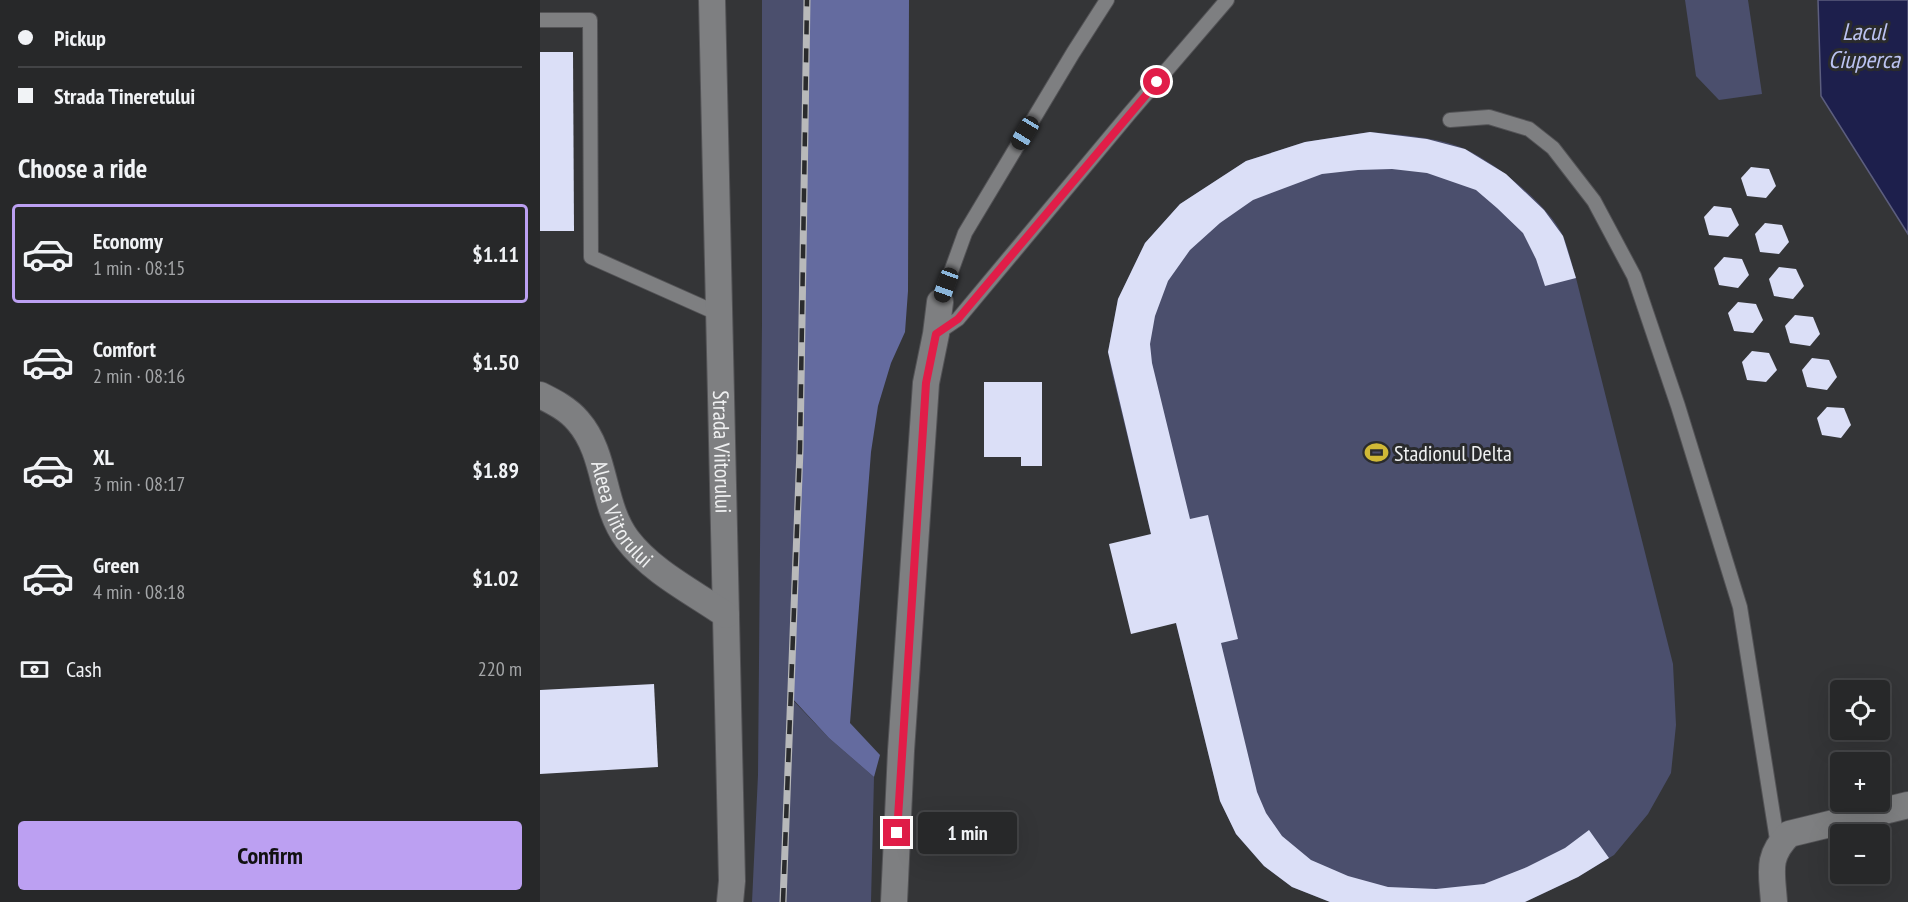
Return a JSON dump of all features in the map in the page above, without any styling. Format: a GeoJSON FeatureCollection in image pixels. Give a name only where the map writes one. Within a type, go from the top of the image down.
{"type":"FeatureCollection","features":[{"type":"Feature","properties":{"kind":"street","name":"Strada Viitorului"},"geometry":{"type":"LineString","coordinates":[[712,0],[732,881],[730,902]]}},
{"type":"Feature","properties":{"kind":"street"},"geometry":{"type":"LineString","coordinates":[[894,902],[901,751],[926,383],[940,302]]}},
{"type":"Feature","properties":{"kind":"street","name":"Aleea Viitorului"},"geometry":{"type":"LineString","coordinates":[[540,396],[565,409],[579,421],[595,448],[614,515],[627,539],[652,566],[726,615]]}},
{"type":"Feature","properties":{"kind":"street"},"geometry":{"type":"LineString","coordinates":[[1774,902],[1772,863],[1778,846],[1789,834],[1908,805]]}},
{"type":"Feature","properties":{"kind":"lane"},"geometry":{"type":"LineString","coordinates":[[940,302],[965,233],[1107,0]]}},
{"type":"Feature","properties":{"kind":"lane"},"geometry":{"type":"LineString","coordinates":[[936,334],[958,319],[1128,114],[1227,0]]}},
{"type":"Feature","properties":{"kind":"lane"},"geometry":{"type":"LineString","coordinates":[[540,20],[590,20],[591,257],[719,314]]}},
{"type":"Feature","properties":{"kind":"lane"},"geometry":{"type":"LineString","coordinates":[[1450,120],[1489,117],[1528,129],[1553,148],[1594,201],[1634,276],[1678,406],[1740,607],[1778,846]]}},
{"type":"Feature","properties":{"kind":"shaded area"},"geometry":{"type":"Polygon","coordinates":[[[762,0],[807,0],[800,449],[791,697],[787,694],[829,738],[874,777],[871,902],[752,902],[758,775],[762,0]]]}},
{"type":"Feature","properties":{"kind":"shaded area"},"geometry":{"type":"Polygon","coordinates":[[[807,0],[909,0],[908,291],[905,332],[891,363],[878,406],[871,452],[850,723],[880,755],[874,777],[829,738],[791,697],[800,449],[807,0]]]}},
{"type":"Feature","properties":{"kind":"shaded area"},"geometry":{"type":"Polygon","coordinates":[[[1685,0],[1748,0],[1762,94],[1719,100],[1696,76],[1685,0]]]}},
{"type":"Feature","properties":{"kind":"shaded area","name":"Stadionul Delta"},"geometry":{"type":"Polygon","coordinates":[[[1370,132],[1431,139],[1454,145],[1478,156],[1507,175],[1535,200],[1564,238],[1673,664],[1676,725],[1671,773],[1648,814],[1614,855],[1578,877],[1525,902],[1330,902],[1292,887],[1264,866],[1236,834],[1220,801],[1112,373],[1108,352],[1118,299],[1145,243],[1180,204],[1246,161],[1305,142],[1370,132]]]}},
{"type":"Feature","properties":{"kind":"water","name":"Lacul Ciuperca"},"geometry":{"type":"Polygon","coordinates":[[[1818,0],[1908,0],[1908,234],[1821,96],[1818,0]]]}},
{"type":"Feature","properties":{"kind":"building"},"geometry":{"type":"Polygon","coordinates":[[[540,52],[573,52],[574,231],[540,231],[540,52]]]}},
{"type":"Feature","properties":{"kind":"building"},"geometry":{"type":"Polygon","coordinates":[[[1370,132],[1427,139],[1465,149],[1506,174],[1544,210],[1563,236],[1576,278],[1545,286],[1536,259],[1523,233],[1476,190],[1427,173],[1392,169],[1322,174],[1253,200],[1220,223],[1190,250],[1168,281],[1155,316],[1150,344],[1152,363],[1190,519],[1208,515],[1238,639],[1221,643],[1257,792],[1266,813],[1282,836],[1311,860],[1348,876],[1388,887],[1436,889],[1484,884],[1527,867],[1565,848],[1589,830],[1609,858],[1578,877],[1525,902],[1330,902],[1292,887],[1264,866],[1236,834],[1220,801],[1176,623],[1131,634],[1109,544],[1151,534],[1108,352],[1118,299],[1145,243],[1180,204],[1246,161],[1305,142],[1370,132]]]}},
{"type":"Feature","properties":{"kind":"building"},"geometry":{"type":"Polygon","coordinates":[[[1751,167],[1769,169],[1776,186],[1766,198],[1747,196],[1741,178],[1751,167]]]}},
{"type":"Feature","properties":{"kind":"building"},"geometry":{"type":"Polygon","coordinates":[[[1714,206],[1731,208],[1739,225],[1728,237],[1709,235],[1704,217],[1714,206]]]}},
{"type":"Feature","properties":{"kind":"building"},"geometry":{"type":"Polygon","coordinates":[[[1765,223],[1782,225],[1789,242],[1779,254],[1760,252],[1755,234],[1765,223]]]}},
{"type":"Feature","properties":{"kind":"building"},"geometry":{"type":"Polygon","coordinates":[[[1724,257],[1742,259],[1749,275],[1738,288],[1719,285],[1714,268],[1724,257]]]}},
{"type":"Feature","properties":{"kind":"building"},"geometry":{"type":"Polygon","coordinates":[[[1779,267],[1796,269],[1804,286],[1793,299],[1774,296],[1769,279],[1779,267]]]}},
{"type":"Feature","properties":{"kind":"building"},"geometry":{"type":"Polygon","coordinates":[[[1738,302],[1756,304],[1763,320],[1753,333],[1734,331],[1728,313],[1738,302]]]}},
{"type":"Feature","properties":{"kind":"building"},"geometry":{"type":"Polygon","coordinates":[[[1795,315],[1813,317],[1820,334],[1810,346],[1790,343],[1785,326],[1795,315]]]}},
{"type":"Feature","properties":{"kind":"building"},"geometry":{"type":"Polygon","coordinates":[[[1752,351],[1769,353],[1777,370],[1766,382],[1747,380],[1742,362],[1752,351]]]}},
{"type":"Feature","properties":{"kind":"building"},"geometry":{"type":"Polygon","coordinates":[[[1812,358],[1829,360],[1837,377],[1827,390],[1807,387],[1802,370],[1812,358]]]}},
{"type":"Feature","properties":{"kind":"building"},"geometry":{"type":"Polygon","coordinates":[[[984,382],[1042,382],[1042,466],[1021,466],[1021,457],[984,457],[984,382]]]}},
{"type":"Feature","properties":{"kind":"building"},"geometry":{"type":"Polygon","coordinates":[[[1827,407],[1844,408],[1851,425],[1841,438],[1822,435],[1817,418],[1827,407]]]}},
{"type":"Feature","properties":{"kind":"building"},"geometry":{"type":"Polygon","coordinates":[[[654,684],[658,767],[540,774],[540,690],[654,684]]]}},
{"type":"Feature","properties":{"kind":"railway"},"geometry":{"type":"LineString","coordinates":[[783,902],[800,449],[807,0]]}},
{"type":"Feature","properties":{"kind":"place","name":"Stadionul Delta"},"geometry":{"type":"Point","coordinates":[1376,453]}},
{"type":"Feature","properties":{"kind":"route"},"geometry":{"type":"LineString","coordinates":[[897,833],[926,383],[936,334],[958,319],[1157,82]]}}]}
